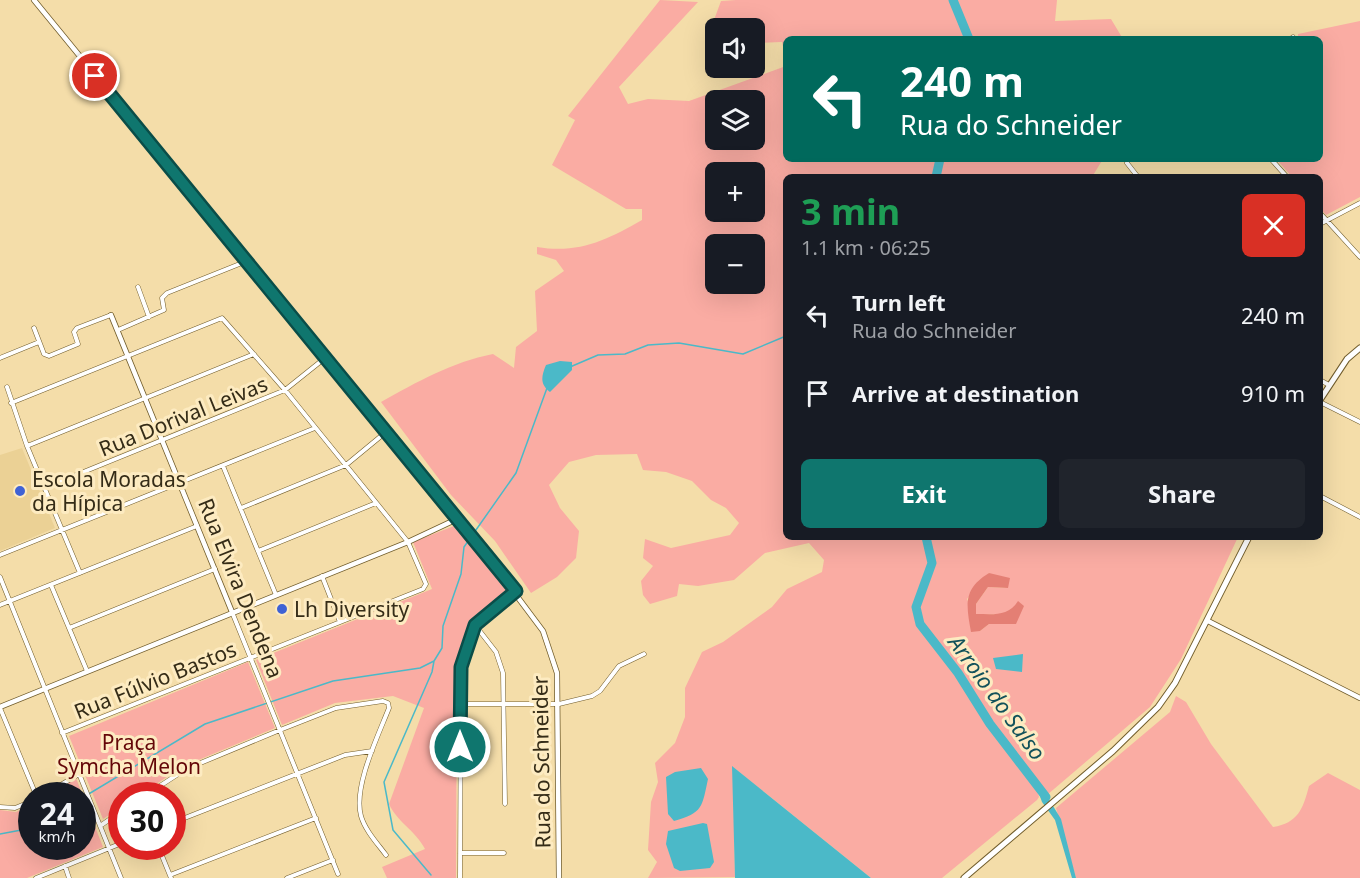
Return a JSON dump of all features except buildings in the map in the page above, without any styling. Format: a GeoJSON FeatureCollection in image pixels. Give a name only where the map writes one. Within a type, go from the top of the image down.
{"type":"FeatureCollection","features":[{"type":"Feature","properties":{"kind":"main road"},"geometry":{"type":"LineString","coordinates":[[1323,396],[1347,359],[1360,348]]}},
{"type":"Feature","properties":{"kind":"main road"},"geometry":{"type":"LineString","coordinates":[[964,878],[1055,798],[1113,751],[1158,707],[1175,683],[1248,540]]}},
{"type":"Feature","properties":{"kind":"street","name":"Rua do Schneider"},"geometry":{"type":"LineString","coordinates":[[34,0],[471,535],[516,591],[543,631],[557,673],[559,878]]}},
{"type":"Feature","properties":{"kind":"street"},"geometry":{"type":"LineString","coordinates":[[1274,162],[1284,174]]}},
{"type":"Feature","properties":{"kind":"street"},"geometry":{"type":"LineString","coordinates":[[1127,163],[1136,174]]}},
{"type":"Feature","properties":{"kind":"street"},"geometry":{"type":"LineString","coordinates":[[1323,222],[1360,203]]}},
{"type":"Feature","properties":{"kind":"street"},"geometry":{"type":"LineString","coordinates":[[1323,217],[1360,257]]}},
{"type":"Feature","properties":{"kind":"street"},"geometry":{"type":"LineString","coordinates":[[118,330],[164,310],[162,298],[167,293],[247,261]]}},
{"type":"Feature","properties":{"kind":"street"},"geometry":{"type":"LineString","coordinates":[[138,287],[149,317]]}},
{"type":"Feature","properties":{"kind":"street"},"geometry":{"type":"LineString","coordinates":[[34,328],[44,354],[49,356],[78,344],[74,332],[78,328],[111,315]]}},
{"type":"Feature","properties":{"kind":"street","name":"Rua Elvira Dendena"},"geometry":{"type":"LineString","coordinates":[[111,315],[339,874]]}},
{"type":"Feature","properties":{"kind":"street"},"geometry":{"type":"LineString","coordinates":[[10,403],[222,318],[285,390],[408,542]]}},
{"type":"Feature","properties":{"kind":"street"},"geometry":{"type":"LineString","coordinates":[[0,358],[39,342]]}},
{"type":"Feature","properties":{"kind":"street"},"geometry":{"type":"LineString","coordinates":[[27,446],[254,354]]}},
{"type":"Feature","properties":{"kind":"street","name":"Rua Dorival Leivas"},"geometry":{"type":"LineString","coordinates":[[44,488],[285,390],[325,358]]}},
{"type":"Feature","properties":{"kind":"street"},"geometry":{"type":"LineString","coordinates":[[1323,382],[1329,385]]}},
{"type":"Feature","properties":{"kind":"street"},"geometry":{"type":"LineString","coordinates":[[7,387],[10,403],[80,573]]}},
{"type":"Feature","properties":{"kind":"street"},"geometry":{"type":"LineString","coordinates":[[1323,403],[1360,422]]}},
{"type":"Feature","properties":{"kind":"street"},"geometry":{"type":"LineString","coordinates":[[0,555],[315,428]]}},
{"type":"Feature","properties":{"kind":"street"},"geometry":{"type":"LineString","coordinates":[[241,508],[346,465],[386,432]]}},
{"type":"Feature","properties":{"kind":"street"},"geometry":{"type":"LineString","coordinates":[[223,466],[276,595]]}},
{"type":"Feature","properties":{"kind":"street"},"geometry":{"type":"LineString","coordinates":[[1323,498],[1360,517]]}},
{"type":"Feature","properties":{"kind":"street"},"geometry":{"type":"LineString","coordinates":[[258,551],[376,503]]}},
{"type":"Feature","properties":{"kind":"street"},"geometry":{"type":"LineString","coordinates":[[31,782],[0,708],[408,542],[457,519]]}},
{"type":"Feature","properties":{"kind":"street"},"geometry":{"type":"LineString","coordinates":[[0,605],[197,526]]}},
{"type":"Feature","properties":{"kind":"street","name":"Rua Fúlvio Bastos"},"geometry":{"type":"LineString","coordinates":[[62,733],[426,587],[408,542]]}},
{"type":"Feature","properties":{"kind":"street"},"geometry":{"type":"LineString","coordinates":[[69,628],[215,569]]}},
{"type":"Feature","properties":{"kind":"street"},"geometry":{"type":"LineString","coordinates":[[322,576],[340,622]]}},
{"type":"Feature","properties":{"kind":"street"},"geometry":{"type":"LineString","coordinates":[[0,577],[108,845]]}},
{"type":"Feature","properties":{"kind":"street"},"geometry":{"type":"LineString","coordinates":[[51,585],[87,671]]}},
{"type":"Feature","properties":{"kind":"street"},"geometry":{"type":"LineString","coordinates":[[460,878],[461,667],[475,625],[516,591]]}},
{"type":"Feature","properties":{"kind":"street"},"geometry":{"type":"LineString","coordinates":[[1208,621],[1360,698]]}},
{"type":"Feature","properties":{"kind":"street"},"geometry":{"type":"LineString","coordinates":[[475,625],[496,652],[504,673],[505,804]]}},
{"type":"Feature","properties":{"kind":"street"},"geometry":{"type":"LineString","coordinates":[[461,704],[559,704],[600,691],[619,666],[644,654]]}},
{"type":"Feature","properties":{"kind":"street"},"geometry":{"type":"LineString","coordinates":[[166,782],[186,769],[336,708],[383,701],[388,703],[389,708],[372,751],[359,795],[360,814],[365,826],[386,855]]}},
{"type":"Feature","properties":{"kind":"street"},"geometry":{"type":"LineString","coordinates":[[186,818],[345,755],[372,751]]}},
{"type":"Feature","properties":{"kind":"street"},"geometry":{"type":"LineString","coordinates":[[66,782],[79,774]]}},
{"type":"Feature","properties":{"kind":"street"},"geometry":{"type":"LineString","coordinates":[[0,807],[18,807]]}},
{"type":"Feature","properties":{"kind":"street"},"geometry":{"type":"LineString","coordinates":[[164,860],[171,877],[316,818]]}},
{"type":"Feature","properties":{"kind":"street"},"geometry":{"type":"LineString","coordinates":[[100,825],[108,820]]}},
{"type":"Feature","properties":{"kind":"street"},"geometry":{"type":"LineString","coordinates":[[36,878],[108,848]]}},
{"type":"Feature","properties":{"kind":"street"},"geometry":{"type":"LineString","coordinates":[[460,852],[504,853]]}},
{"type":"Feature","properties":{"kind":"street"},"geometry":{"type":"LineString","coordinates":[[114,860],[121,878]]}},
{"type":"Feature","properties":{"kind":"street"},"geometry":{"type":"LineString","coordinates":[[287,878],[333,860]]}},
{"type":"Feature","properties":{"kind":"street"},"geometry":{"type":"LineString","coordinates":[[65,866],[69,878]]}},
{"type":"Feature","properties":{"kind":"shaded area","name":"Escola Moradas da Hípica"},"geometry":{"type":"Polygon","coordinates":[[[22,448],[55,528],[0,551],[0,455],[22,448]]]}},
{"type":"Feature","properties":{"kind":"shaded area"},"geometry":{"type":"Polygon","coordinates":[[[989,573],[1010,578],[1008,588],[988,587],[976,604],[976,614],[1005,612],[1018,601],[1024,606],[1016,624],[989,624],[980,631],[971,632],[968,598],[975,585],[989,573]]]}},
{"type":"Feature","properties":{"kind":"green space"},"geometry":{"type":"Polygon","coordinates":[[[660,0],[698,2],[619,87],[628,104],[648,99],[689,101],[705,95],[705,150],[765,150],[765,90],[719,90],[753,78],[765,78],[765,74],[783,67],[783,162],[1101,162],[1094,174],[783,174],[783,540],[1237,540],[1181,659],[1150,707],[1047,795],[1042,788],[1037,788],[1039,797],[1037,800],[942,878],[871,878],[733,767],[735,877],[648,878],[657,862],[648,850],[651,802],[658,782],[655,763],[675,743],[685,717],[685,688],[702,652],[723,642],[772,607],[787,589],[822,572],[824,560],[809,543],[765,553],[734,580],[698,586],[679,584],[677,596],[650,604],[643,595],[641,581],[653,566],[643,558],[645,539],[671,548],[730,535],[739,523],[726,508],[711,500],[692,481],[666,472],[643,470],[637,454],[596,455],[569,462],[549,485],[560,508],[579,531],[576,558],[557,577],[531,593],[495,541],[451,495],[381,402],[463,362],[493,354],[514,368],[516,347],[537,331],[535,291],[564,271],[556,260],[537,254],[537,247],[566,249],[592,244],[617,234],[642,220],[642,209],[626,209],[552,165],[575,120],[568,116],[660,0]],[[989,573],[967,599],[980,631],[989,624],[1016,624],[1012,611],[1003,614],[976,615],[976,604],[988,587],[1008,588],[989,573]]]}},
{"type":"Feature","properties":{"kind":"green space"},"geometry":{"type":"Polygon","coordinates":[[[736,0],[1057,0],[1055,21],[1111,19],[1121,36],[783,36],[783,46],[782,42],[765,43],[765,18],[715,18],[721,1],[736,0]]]}},
{"type":"Feature","properties":{"kind":"green space"},"geometry":{"type":"Polygon","coordinates":[[[1360,21],[1360,197],[1326,215],[1323,212],[1323,174],[1289,174],[1279,162],[1323,162],[1323,36],[1298,36],[1298,34],[1360,21]]]}},
{"type":"Feature","properties":{"kind":"green space"},"geometry":{"type":"Polygon","coordinates":[[[459,524],[512,591],[472,622],[457,667],[456,878],[387,878],[382,867],[425,849],[389,804],[424,708],[393,696],[335,703],[282,725],[256,660],[432,589],[413,542],[459,524]]]}},
{"type":"Feature","properties":{"kind":"green space","name":"Praça Symcha Melon"},"geometry":{"type":"Polygon","coordinates":[[[248,662],[275,728],[184,766],[159,782],[108,782],[108,816],[103,819],[96,802],[96,782],[88,782],[69,736],[248,662]]]}},
{"type":"Feature","properties":{"kind":"green space"},"geometry":{"type":"Polygon","coordinates":[[[1176,696],[1186,702],[1211,744],[1273,827],[1294,818],[1302,808],[1309,786],[1328,773],[1360,790],[1360,878],[1076,878],[1056,808],[1170,712],[1176,696]]]}},
{"type":"Feature","properties":{"kind":"green space"},"geometry":{"type":"Polygon","coordinates":[[[0,810],[18,811],[18,860],[71,860],[27,878],[0,878],[0,810]]]}},
{"type":"Feature","properties":{"kind":"green space"},"geometry":{"type":"Polygon","coordinates":[[[96,829],[103,847],[96,850],[96,829]]]}},
{"type":"Feature","properties":{"kind":"water"},"geometry":{"type":"Polygon","coordinates":[[[560,361],[572,362],[572,370],[550,392],[543,383],[544,369],[546,365],[560,361]]]}},
{"type":"Feature","properties":{"kind":"water"},"geometry":{"type":"Polygon","coordinates":[[[1023,654],[1022,672],[996,669],[993,658],[1023,654]]]}},
{"type":"Feature","properties":{"kind":"water"},"geometry":{"type":"Polygon","coordinates":[[[732,766],[871,878],[735,878],[732,766]]]}},
{"type":"Feature","properties":{"kind":"water"},"geometry":{"type":"Polygon","coordinates":[[[701,768],[708,779],[700,808],[691,815],[674,821],[668,814],[666,777],[675,772],[701,768]]]}},
{"type":"Feature","properties":{"kind":"water"},"geometry":{"type":"Polygon","coordinates":[[[1037,788],[1042,788],[1061,819],[1076,878],[1072,878],[1055,820],[1042,802],[1037,788]]]}},
{"type":"Feature","properties":{"kind":"water"},"geometry":{"type":"Polygon","coordinates":[[[707,824],[714,862],[710,868],[680,871],[674,868],[666,844],[668,831],[707,824]]]}},
{"type":"Feature","properties":{"kind":"waterway","name":"Arroio do Salso"},"geometry":{"type":"LineString","coordinates":[[953,0],[968,36]]}},
{"type":"Feature","properties":{"kind":"waterway","name":"Arroio do Salso"},"geometry":{"type":"LineString","coordinates":[[937,174],[939,162]]}},
{"type":"Feature","properties":{"kind":"waterway"},"geometry":{"type":"LineString","coordinates":[[570,367],[598,355],[625,354],[648,345],[679,343],[743,354],[783,337]]}},
{"type":"Feature","properties":{"kind":"waterway"},"geometry":{"type":"LineString","coordinates":[[96,790],[205,724],[333,681],[420,668],[434,661],[442,648],[443,626],[461,574],[464,547],[516,473],[547,388]]}},
{"type":"Feature","properties":{"kind":"waterway","name":"Arroio do Salso"},"geometry":{"type":"LineString","coordinates":[[927,540],[932,563],[916,607],[920,624],[958,673],[990,724],[1046,797]]}},
{"type":"Feature","properties":{"kind":"waterway"},"geometry":{"type":"LineString","coordinates":[[431,875],[393,830],[384,782],[432,672],[434,661]]}},
{"type":"Feature","properties":{"kind":"waterway"},"geometry":{"type":"LineString","coordinates":[[0,834],[18,831]]}},
{"type":"Feature","properties":{"kind":"place","name":"Escola Moradas da Hípica"},"geometry":{"type":"Point","coordinates":[20,491]}},
{"type":"Feature","properties":{"kind":"place","name":"Lh Diversity"},"geometry":{"type":"Point","coordinates":[282,609]}},
{"type":"Feature","properties":{"kind":"route"},"geometry":{"type":"LineString","coordinates":[[95,76],[516,591],[475,625],[461,667],[460,747]]}}]}
